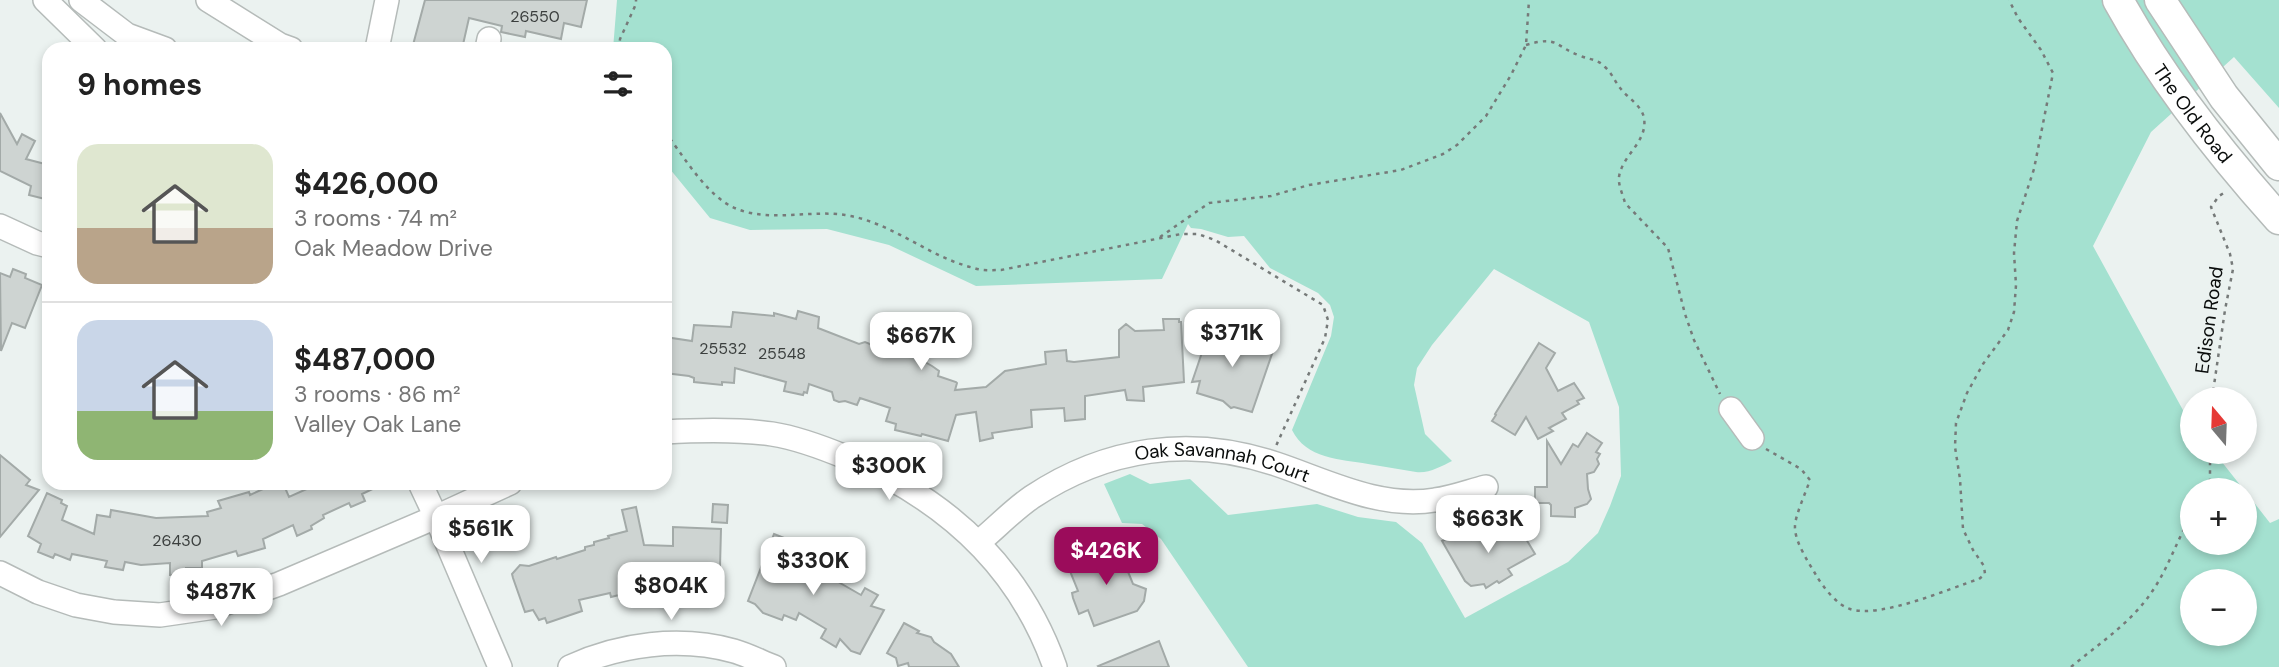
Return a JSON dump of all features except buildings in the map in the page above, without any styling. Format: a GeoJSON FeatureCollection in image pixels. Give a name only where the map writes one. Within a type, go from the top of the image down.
{"type":"FeatureCollection","features":[{"type":"Feature","properties":{"kind":"main road","name":"The Old Road"},"geometry":{"type":"LineString","coordinates":[[2118,0],[2165,76],[2207,135],[2279,219]]}},
{"type":"Feature","properties":{"kind":"main road","name":"The Old Road"},"geometry":{"type":"LineString","coordinates":[[2160,0],[2224,97],[2279,165]]}},
{"type":"Feature","properties":{"kind":"street"},"geometry":{"type":"LineString","coordinates":[[45,0],[88,42]]}},
{"type":"Feature","properties":{"kind":"street"},"geometry":{"type":"LineString","coordinates":[[62,18],[79,0],[127,34],[147,42]]}},
{"type":"Feature","properties":{"kind":"street"},"geometry":{"type":"LineString","coordinates":[[208,0],[275,42]]}},
{"type":"Feature","properties":{"kind":"street"},"geometry":{"type":"LineString","coordinates":[[378,42],[387,0]]}},
{"type":"Feature","properties":{"kind":"street"},"geometry":{"type":"LineString","coordinates":[[0,226],[42,244]]}},
{"type":"Feature","properties":{"kind":"street"},"geometry":{"type":"LineString","coordinates":[[1731,409],[1752,438]]}},
{"type":"Feature","properties":{"kind":"street"},"geometry":{"type":"LineString","coordinates":[[672,432],[773,434],[820,446],[876,470],[921,495],[979,542],[1023,600],[1055,667]]}},
{"type":"Feature","properties":{"kind":"street","name":"Oak Savannah Court"},"geometry":{"type":"LineString","coordinates":[[979,542],[1030,499],[1089,466],[1114,457],[1180,447],[1269,461],[1351,492],[1399,500],[1434,501],[1486,486]]}},
{"type":"Feature","properties":{"kind":"street"},"geometry":{"type":"LineString","coordinates":[[424,490],[500,667]]}},
{"type":"Feature","properties":{"kind":"street"},"geometry":{"type":"LineString","coordinates":[[0,573],[37,592],[114,612],[160,615],[215,607],[279,584],[494,490]]}},
{"type":"Feature","properties":{"kind":"street"},"geometry":{"type":"LineString","coordinates":[[570,667],[613,651],[650,644],[691,644],[734,651],[774,667]]}},
{"type":"Feature","properties":{"kind":"path"},"geometry":{"type":"LineString","coordinates":[[620,42],[636,0]]}},
{"type":"Feature","properties":{"kind":"path"},"geometry":{"type":"LineString","coordinates":[[1158,239],[1209,203],[1271,196],[1309,185],[1401,170],[1443,154],[1458,145],[1486,116],[1526,45],[1529,0]]}},
{"type":"Feature","properties":{"kind":"path"},"geometry":{"type":"LineString","coordinates":[[1752,438],[1772,454],[1801,469],[1810,480],[1794,527],[1802,552],[1819,580],[1849,609],[1889,610],[1979,579],[1985,574],[1984,566],[1973,551],[1963,529],[1961,479],[1955,447],[1956,424],[1967,393],[1983,364],[2008,330],[2014,312],[2017,221],[2041,138],[2053,73],[2009,0]]}},
{"type":"Feature","properties":{"kind":"path"},"geometry":{"type":"LineString","coordinates":[[1526,45],[1542,40],[1558,43],[1579,56],[1597,60],[1639,108],[1644,119],[1642,137],[1621,169],[1619,180],[1625,203],[1668,248],[1694,340],[1731,409]]}},
{"type":"Feature","properties":{"kind":"path"},"geometry":{"type":"LineString","coordinates":[[672,141],[703,181],[724,202],[753,213],[789,216],[844,215],[870,221],[974,269],[1001,270],[1181,234],[1198,234],[1215,240],[1323,305],[1328,320],[1325,338],[1269,461]]}},
{"type":"Feature","properties":{"kind":"path","name":"Edison Road"},"geometry":{"type":"LineString","coordinates":[[2215,387],[2225,310],[2234,269],[2211,208],[2218,196],[2244,180]]}},
{"type":"Feature","properties":{"kind":"path"},"geometry":{"type":"LineString","coordinates":[[2071,667],[2120,628],[2141,607],[2156,586],[2180,539]]}},
{"type":"Feature","properties":{"kind":"green space"},"geometry":{"type":"Polygon","coordinates":[[[617,0],[2279,0],[2279,108],[2234,57],[2151,132],[2093,246],[2180,405],[2180,464],[2223,464],[2235,478],[2180,478],[2180,555],[2257,555],[2257,506],[2270,523],[2279,519],[2279,667],[1248,667],[1161,539],[1142,524],[1122,523],[1104,484],[1130,474],[1150,484],[1190,479],[1228,515],[1317,504],[1358,517],[1396,522],[1422,543],[1465,618],[1568,562],[1598,533],[1610,506],[1621,476],[1619,407],[1589,322],[1494,269],[1432,345],[1417,368],[1414,385],[1425,434],[1452,461],[1421,472],[1325,456],[1298,440],[1292,430],[1331,336],[1334,317],[1330,305],[1318,293],[1270,268],[1244,236],[1228,237],[1191,228],[1188,224],[1162,279],[976,286],[889,245],[827,229],[750,230],[710,218],[672,172],[672,42],[614,42],[617,0]]]}}]}
